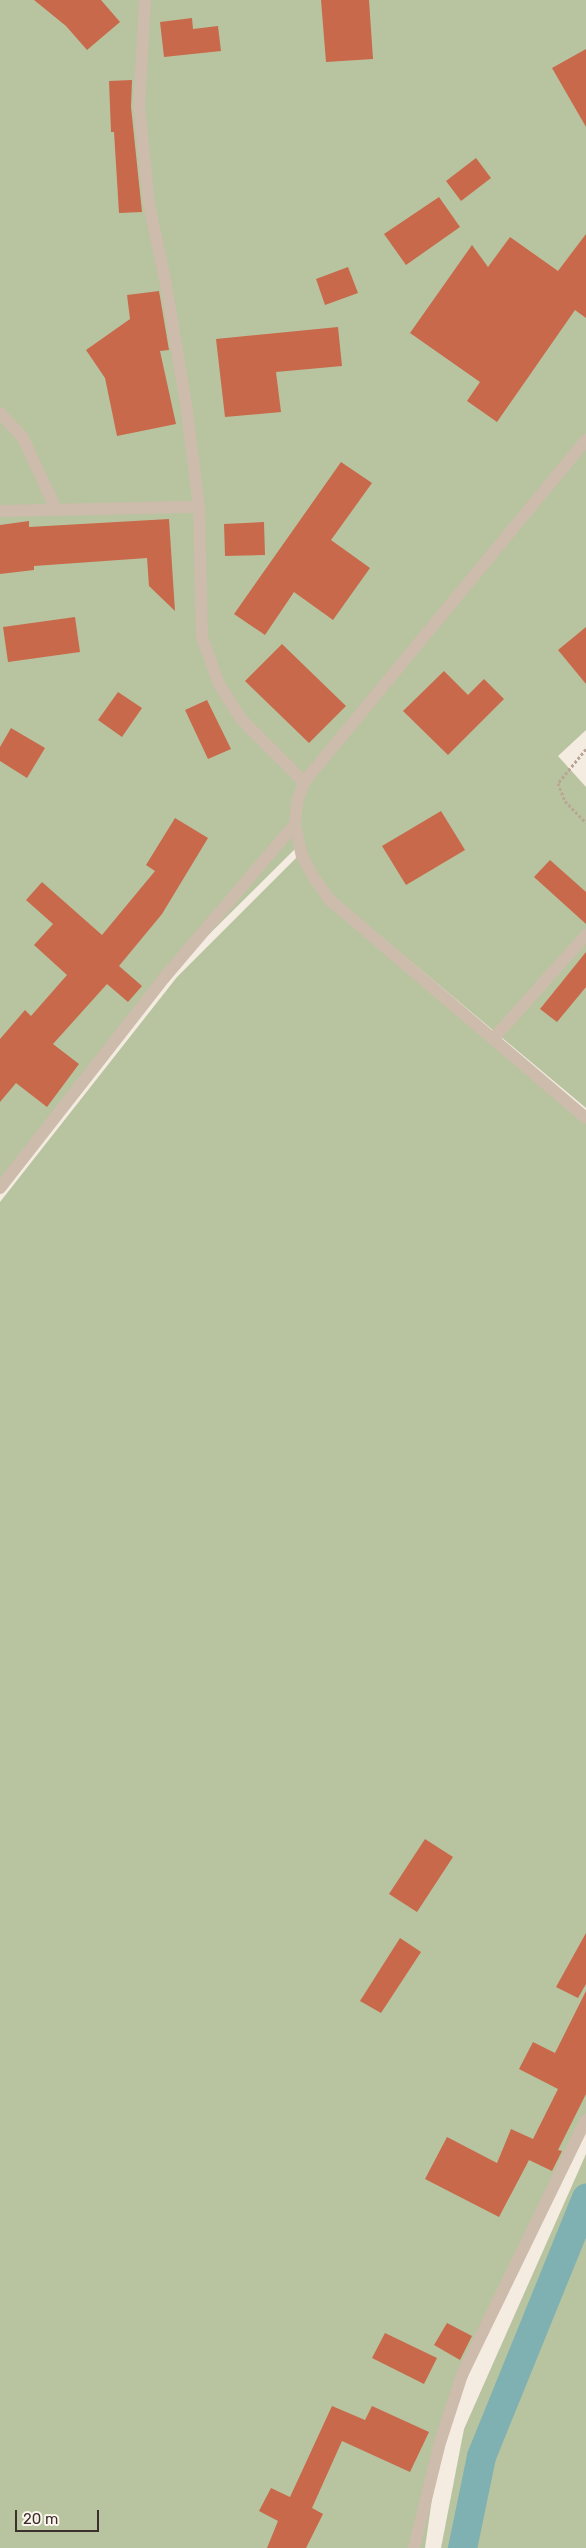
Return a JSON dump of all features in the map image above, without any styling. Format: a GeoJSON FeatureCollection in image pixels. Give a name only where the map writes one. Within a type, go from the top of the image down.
{"type":"FeatureCollection","features":[{"type":"Feature","properties":{"kind":"street"},"geometry":{"type":"LineString","coordinates":[[145,0],[139,106],[149,204],[166,285],[186,404],[199,507],[202,638],[219,684],[241,719],[304,782]]}},
{"type":"Feature","properties":{"kind":"street"},"geometry":{"type":"LineString","coordinates":[[0,412],[23,438],[56,509]]}},
{"type":"Feature","properties":{"kind":"street"},"geometry":{"type":"LineString","coordinates":[[586,440],[304,782],[297,802],[295,824],[302,856],[314,878],[331,901],[586,1118]]}},
{"type":"Feature","properties":{"kind":"street"},"geometry":{"type":"LineString","coordinates":[[0,511],[199,507]]}},
{"type":"Feature","properties":{"kind":"street"},"geometry":{"type":"LineString","coordinates":[[0,1188],[164,978],[295,824]]}},
{"type":"Feature","properties":{"kind":"street"},"geometry":{"type":"LineString","coordinates":[[493,1039],[586,935]]}},
{"type":"Feature","properties":{"kind":"street"},"geometry":{"type":"LineString","coordinates":[[414,2548],[439,2446],[462,2375],[586,2120]]}},
{"type":"Feature","properties":{"kind":"path"},"geometry":{"type":"LineString","coordinates":[[586,749],[558,783],[564,801],[586,823]]}},
{"type":"Feature","properties":{"kind":"green space"},"geometry":{"type":"Polygon","coordinates":[[[0,0],[586,0],[586,730],[558,756],[586,787],[586,1108],[335,898],[298,846],[171,972],[0,1189],[0,0]]]}},
{"type":"Feature","properties":{"kind":"green space"},"geometry":{"type":"Polygon","coordinates":[[[298,856],[329,903],[586,1118],[586,2118],[441,2435],[425,2548],[0,2548],[0,1202],[177,977],[298,856]]]}},
{"type":"Feature","properties":{"kind":"green space"},"geometry":{"type":"Polygon","coordinates":[[[586,2154],[586,2548],[441,2548],[464,2429],[586,2154]]]}},
{"type":"Feature","properties":{"kind":"building"},"geometry":{"type":"Polygon","coordinates":[[[34,0],[101,0],[120,22],[87,50],[66,26],[34,0]]]}},
{"type":"Feature","properties":{"kind":"building"},"geometry":{"type":"Polygon","coordinates":[[[321,0],[369,0],[373,59],[326,62],[321,0]]]}},
{"type":"Feature","properties":{"kind":"building"},"geometry":{"type":"Polygon","coordinates":[[[192,18],[193,29],[218,26],[221,51],[164,57],[160,22],[192,18]]]}},
{"type":"Feature","properties":{"kind":"building"},"geometry":{"type":"Polygon","coordinates":[[[586,49],[586,127],[552,68],[586,49]]]}},
{"type":"Feature","properties":{"kind":"building"},"geometry":{"type":"Polygon","coordinates":[[[132,80],[131,107],[142,212],[119,213],[114,132],[111,132],[109,81],[132,80]]]}},
{"type":"Feature","properties":{"kind":"building"},"geometry":{"type":"Polygon","coordinates":[[[476,158],[491,178],[461,201],[446,181],[476,158]]]}},
{"type":"Feature","properties":{"kind":"building"},"geometry":{"type":"Polygon","coordinates":[[[439,197],[460,227],[406,265],[384,234],[439,197]]]}},
{"type":"Feature","properties":{"kind":"building"},"geometry":{"type":"Polygon","coordinates":[[[586,234],[586,318],[575,310],[497,422],[467,401],[480,382],[410,333],[472,245],[488,267],[510,237],[558,271],[586,234]]]}},
{"type":"Feature","properties":{"kind":"building"},"geometry":{"type":"Polygon","coordinates":[[[348,267],[358,293],[325,305],[316,279],[348,267]]]}},
{"type":"Feature","properties":{"kind":"building"},"geometry":{"type":"Polygon","coordinates":[[[159,291],[169,350],[160,351],[176,424],[117,436],[105,378],[86,350],[130,319],[127,295],[159,291]]]}},
{"type":"Feature","properties":{"kind":"building"},"geometry":{"type":"Polygon","coordinates":[[[338,327],[342,366],[276,372],[281,412],[225,417],[216,339],[338,327]]]}},
{"type":"Feature","properties":{"kind":"building"},"geometry":{"type":"Polygon","coordinates":[[[341,462],[372,483],[331,540],[370,568],[333,620],[294,592],[265,635],[234,614],[341,462]]]}},
{"type":"Feature","properties":{"kind":"building"},"geometry":{"type":"Polygon","coordinates":[[[169,519],[175,611],[149,586],[147,558],[34,566],[34,570],[0,574],[0,525],[29,521],[29,527],[169,519]]]}},
{"type":"Feature","properties":{"kind":"building"},"geometry":{"type":"Polygon","coordinates":[[[264,522],[265,555],[225,556],[224,524],[264,522]]]}},
{"type":"Feature","properties":{"kind":"building"},"geometry":{"type":"Polygon","coordinates":[[[75,617],[80,652],[8,662],[3,627],[75,617]]]}},
{"type":"Feature","properties":{"kind":"building"},"geometry":{"type":"Polygon","coordinates":[[[586,627],[586,684],[558,650],[586,627]]]}},
{"type":"Feature","properties":{"kind":"building"},"geometry":{"type":"Polygon","coordinates":[[[282,644],[346,706],[309,743],[245,681],[282,644]]]}},
{"type":"Feature","properties":{"kind":"building"},"geometry":{"type":"Polygon","coordinates":[[[444,671],[468,695],[484,679],[504,699],[448,755],[403,711],[444,671]]]}},
{"type":"Feature","properties":{"kind":"building"},"geometry":{"type":"Polygon","coordinates":[[[118,692],[142,708],[122,737],[98,720],[118,692]]]}},
{"type":"Feature","properties":{"kind":"building"},"geometry":{"type":"Polygon","coordinates":[[[207,700],[231,749],[208,759],[185,710],[207,700]]]}},
{"type":"Feature","properties":{"kind":"building"},"geometry":{"type":"Polygon","coordinates":[[[11,728],[45,748],[27,778],[0,761],[0,747],[11,728]]]}},
{"type":"Feature","properties":{"kind":"building"},"geometry":{"type":"Polygon","coordinates":[[[441,811],[465,850],[406,885],[382,846],[441,811]]]}},
{"type":"Feature","properties":{"kind":"building"},"geometry":{"type":"Polygon","coordinates":[[[175,818],[208,838],[162,914],[119,966],[142,986],[128,1002],[107,984],[53,1044],[79,1064],[47,1107],[16,1083],[0,1102],[0,1039],[25,1010],[31,1016],[67,975],[34,945],[53,924],[26,900],[42,882],[102,935],[155,871],[146,865],[175,818]]]}},
{"type":"Feature","properties":{"kind":"building"},"geometry":{"type":"Polygon","coordinates":[[[550,860],[586,892],[586,924],[534,877],[550,860]]]}},
{"type":"Feature","properties":{"kind":"building"},"geometry":{"type":"Polygon","coordinates":[[[586,952],[586,987],[557,1022],[540,1009],[586,952]]]}},
{"type":"Feature","properties":{"kind":"building"},"geometry":{"type":"Polygon","coordinates":[[[425,1839],[453,1857],[417,1912],[389,1894],[425,1839]]]}},
{"type":"Feature","properties":{"kind":"building"},"geometry":{"type":"Polygon","coordinates":[[[586,1933],[586,1984],[578,1998],[556,1987],[586,1933]]]}},
{"type":"Feature","properties":{"kind":"building"},"geometry":{"type":"Polygon","coordinates":[[[400,1938],[421,1952],[381,2013],[360,2001],[400,1938]]]}},
{"type":"Feature","properties":{"kind":"building"},"geometry":{"type":"Polygon","coordinates":[[[586,1991],[586,2094],[558,2150],[562,2151],[552,2171],[529,2160],[499,2217],[425,2179],[447,2137],[497,2163],[511,2129],[533,2139],[558,2089],[519,2069],[533,2042],[555,2053],[586,1991]]]}},
{"type":"Feature","properties":{"kind":"building"},"geometry":{"type":"Polygon","coordinates":[[[447,2323],[472,2336],[460,2360],[434,2345],[447,2323]]]}},
{"type":"Feature","properties":{"kind":"building"},"geometry":{"type":"Polygon","coordinates":[[[385,2333],[437,2358],[424,2384],[372,2358],[385,2333]]]}},
{"type":"Feature","properties":{"kind":"building"},"geometry":{"type":"Polygon","coordinates":[[[332,2406],[365,2420],[372,2406],[429,2432],[410,2472],[342,2441],[312,2508],[323,2514],[306,2548],[267,2548],[278,2521],[259,2511],[271,2488],[290,2497],[332,2406]]]}},
{"type":"Feature","properties":{"kind":"waterway"},"geometry":{"type":"LineString","coordinates":[[462,2548],[481,2456],[586,2197]]}}]}
